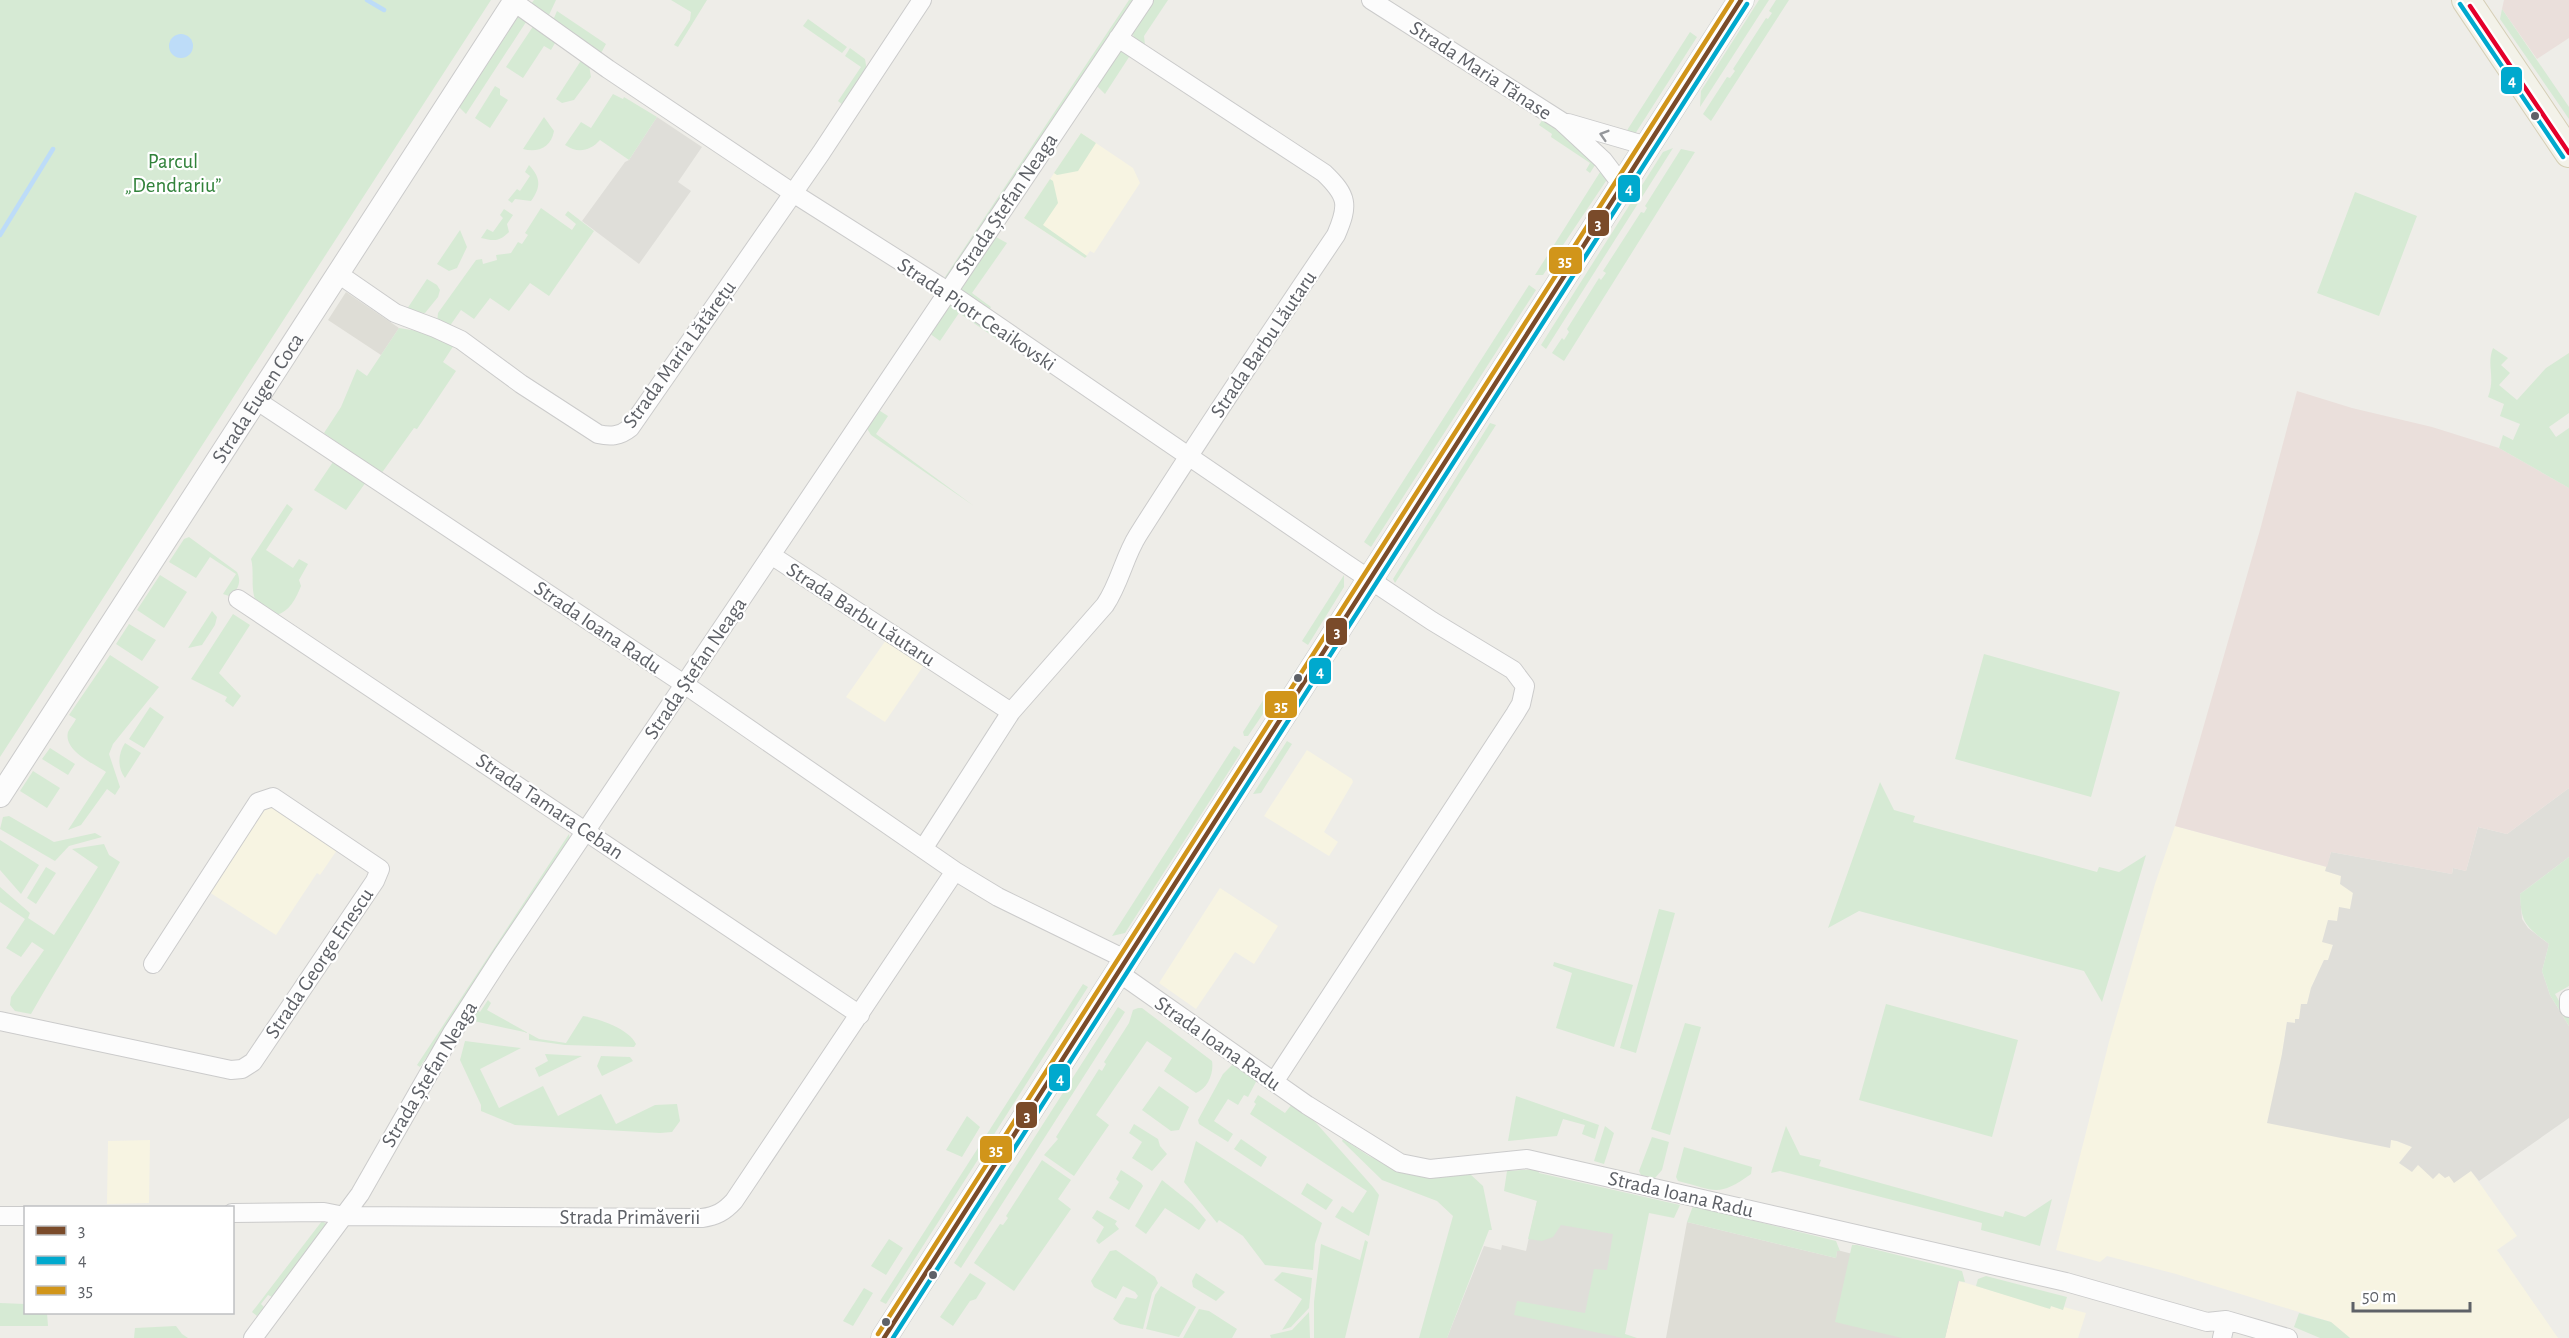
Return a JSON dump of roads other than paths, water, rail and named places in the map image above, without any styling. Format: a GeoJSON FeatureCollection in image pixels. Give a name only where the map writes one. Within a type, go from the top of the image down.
{"type":"FeatureCollection","features":[{"type":"Feature","properties":{"kind":"main road"},"geometry":{"type":"LineString","coordinates":[[884,1338],[1741,0]]}},
{"type":"Feature","properties":{"kind":"main road"},"geometry":{"type":"LineString","coordinates":[[2472,2],[2569,153]]}},
{"type":"Feature","properties":{"kind":"street","name":"Strada Maria Lătărețu"},"geometry":{"type":"LineString","coordinates":[[337,273],[395,313],[435,327],[461,340],[585,427],[598,434],[615,436],[630,428],[793,193],[922,0]]}},
{"type":"Feature","properties":{"kind":"street","name":"Strada Ștefan Neaga"},"geometry":{"type":"LineString","coordinates":[[253,1338],[360,1194],[452,1033],[1144,0]]}},
{"type":"Feature","properties":{"kind":"street","name":"Strada Maria Tănase"},"geometry":{"type":"LineString","coordinates":[[1371,0],[1561,121],[1603,160],[1622,185]]}},
{"type":"Feature","properties":{"kind":"street","name":"Strada Piotr Ceaikovski"},"geometry":{"type":"LineString","coordinates":[[514,1],[608,69],[793,193],[947,292],[1370,580],[1513,670],[1525,686],[1524,695],[1515,714],[1274,1082]]}},
{"type":"Feature","properties":{"kind":"street","name":"Strada Eugen Coca"},"geometry":{"type":"LineString","coordinates":[[0,796],[514,1]]}},
{"type":"Feature","properties":{"kind":"street","name":"Strada Barbu Lăutaru"},"geometry":{"type":"LineString","coordinates":[[923,849],[1011,712],[1105,605],[1116,589],[1131,545],[1336,235],[1345,211],[1344,197],[1338,186],[1307,161],[1118,38]]}},
{"type":"Feature","properties":{"kind":"street","name":"Strada Maria Tănase"},"geometry":{"type":"LineString","coordinates":[[1561,121],[1647,146]]}},
{"type":"Feature","properties":{"kind":"street","name":"Strada Ioana Radu"},"geometry":{"type":"LineString","coordinates":[[256,400],[684,684],[955,871],[1123,967],[1274,1082],[1384,1155],[1413,1167],[1430,1169],[1527,1159],[2066,1282],[2207,1322],[2226,1320],[2288,1338]]}},
{"type":"Feature","properties":{"kind":"street","name":"Strada Barbu Lăutaru"},"geometry":{"type":"LineString","coordinates":[[771,555],[1011,712]]}},
{"type":"Feature","properties":{"kind":"street","name":"Strada Tamara Ceban"},"geometry":{"type":"LineString","coordinates":[[238,599],[860,1015]]}},
{"type":"Feature","properties":{"kind":"street","name":"Strada George Enescu"},"geometry":{"type":"LineString","coordinates":[[0,1021],[231,1070],[242,1070],[253,1062],[375,881],[380,869],[273,797],[265,798],[258,802],[153,964]]}},
{"type":"Feature","properties":{"kind":"street","name":"Strada Primăverii"},"geometry":{"type":"LineString","coordinates":[[234,1213],[324,1212],[344,1216],[702,1218],[716,1216],[734,1201],[955,871]]}},
{"type":"Feature","properties":{"kind":"street"},"geometry":{"type":"LineString","coordinates":[[2569,999],[2569,1008]]}},
{"type":"Feature","properties":{"kind":"street"},"geometry":{"type":"LineString","coordinates":[[0,1216],[24,1216]]}},
{"type":"Feature","properties":{"kind":"street"},"geometry":{"type":"LineString","coordinates":[[2222,1338],[2226,1320]]}},
{"type":"Feature","properties":{"kind":"water"},"geometry":{"type":"Polygon","coordinates":[[[181,34],[190,37],[193,46],[190,55],[181,58],[172,55],[169,46],[172,37],[181,34]]]}},
{"type":"Feature","properties":{"kind":"waterway"},"geometry":{"type":"LineString","coordinates":[[367,0],[384,10]]}},
{"type":"Feature","properties":{"kind":"waterway"},"geometry":{"type":"LineString","coordinates":[[0,235],[53,149]]}},
{"type":"Feature","properties":{"kind":"park label","name":"Parcul „Dendrariu”"},"geometry":{"type":"Point","coordinates":[173,173]}}]}
